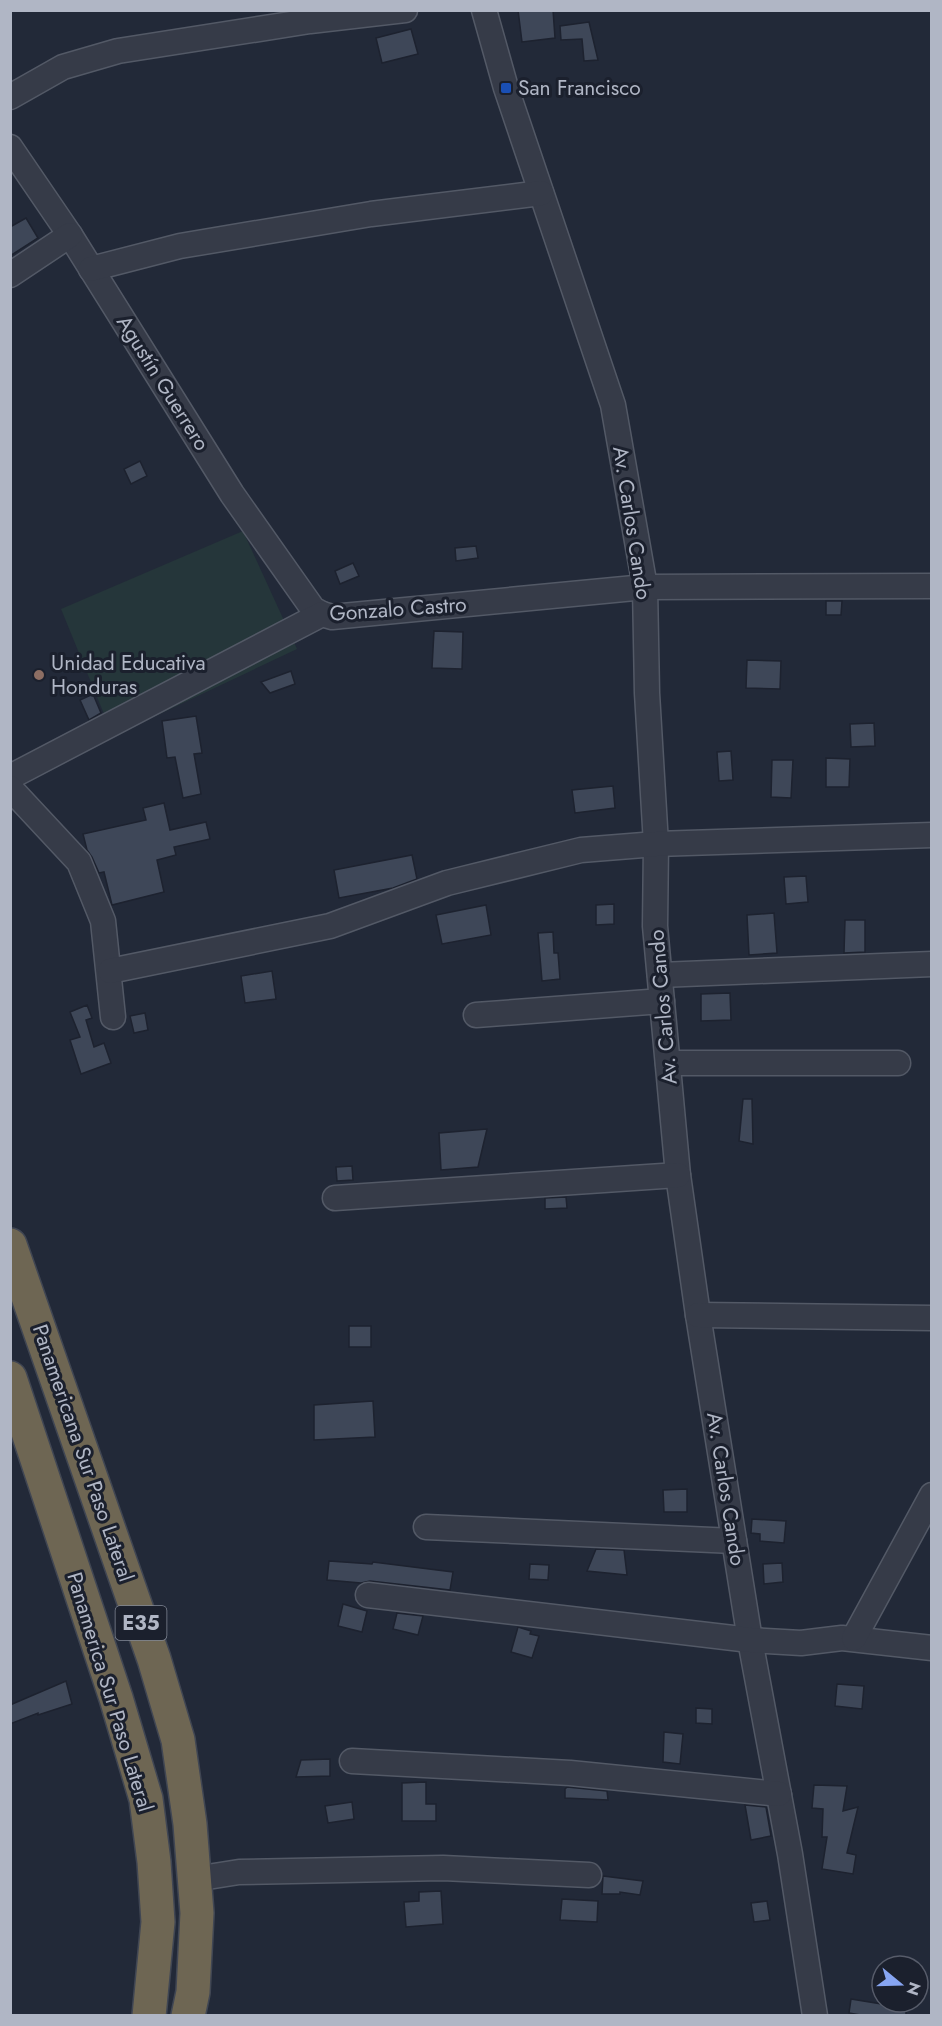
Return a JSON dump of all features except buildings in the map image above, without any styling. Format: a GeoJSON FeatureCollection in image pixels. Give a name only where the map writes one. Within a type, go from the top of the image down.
{"type":"FeatureCollection","features":[{"type":"Feature","properties":{"kind":"highway","name":"Panamericana Sur Paso Lateral"},"geometry":{"type":"LineString","coordinates":[[10,1245],[154,1659],[174,1728],[190,1824],[197,1913],[193,1992],[188,2016]]}},
{"type":"Feature","properties":{"kind":"highway","name":"Panamerica Sur Paso Lateral"},"geometry":{"type":"LineString","coordinates":[[12,1391],[116,1698],[146,1799],[154,1862],[158,1922],[149,2016]]}},
{"type":"Feature","properties":{"kind":"street"},"geometry":{"type":"LineString","coordinates":[[10,97],[63,67],[118,51],[310,21],[405,10]]}},
{"type":"Feature","properties":{"kind":"street","name":"Av. Carlos Cando"},"geometry":{"type":"LineString","coordinates":[[484,10],[506,88],[613,405],[645,587],[647,693],[656,844],[655,926],[678,1175],[750,1640],[790,1854],[815,2016]]}},
{"type":"Feature","properties":{"kind":"street","name":"Agustín Guerrero"},"geometry":{"type":"LineString","coordinates":[[10,147],[70,235],[232,494],[313,609],[322,614]]}},
{"type":"Feature","properties":{"kind":"street"},"geometry":{"type":"LineString","coordinates":[[91,269],[180,246],[371,214],[541,193]]}},
{"type":"Feature","properties":{"kind":"street"},"geometry":{"type":"LineString","coordinates":[[10,275],[70,235]]}},
{"type":"Feature","properties":{"kind":"street","name":"Gonzalo Castro"},"geometry":{"type":"LineString","coordinates":[[10,777],[322,614],[332,617],[645,587],[932,586]]}},
{"type":"Feature","properties":{"kind":"street"},"geometry":{"type":"LineString","coordinates":[[10,789],[79,862],[104,921],[113,1017]]}},
{"type":"Feature","properties":{"kind":"street"},"geometry":{"type":"LineString","coordinates":[[110,971],[330,926],[447,883],[581,850],[656,844],[932,835]]}},
{"type":"Feature","properties":{"kind":"street"},"geometry":{"type":"LineString","coordinates":[[660,975],[932,964]]}},
{"type":"Feature","properties":{"kind":"street"},"geometry":{"type":"LineString","coordinates":[[476,1015],[662,1001]]}},
{"type":"Feature","properties":{"kind":"street"},"geometry":{"type":"LineString","coordinates":[[668,1063],[898,1063]]}},
{"type":"Feature","properties":{"kind":"street"},"geometry":{"type":"LineString","coordinates":[[335,1198],[678,1175]]}},
{"type":"Feature","properties":{"kind":"street"},"geometry":{"type":"LineString","coordinates":[[698,1315],[932,1318]]}},
{"type":"Feature","properties":{"kind":"street"},"geometry":{"type":"LineString","coordinates":[[854,1638],[932,1495]]}},
{"type":"Feature","properties":{"kind":"street"},"geometry":{"type":"LineString","coordinates":[[426,1527],[734,1541]]}},
{"type":"Feature","properties":{"kind":"street"},"geometry":{"type":"LineString","coordinates":[[368,1595],[750,1640],[801,1643],[854,1638],[932,1648]]}},
{"type":"Feature","properties":{"kind":"street"},"geometry":{"type":"LineString","coordinates":[[352,1761],[570,1773],[779,1794]]}},
{"type":"Feature","properties":{"kind":"street"},"geometry":{"type":"LineString","coordinates":[[195,1878],[239,1872],[443,1868],[589,1875]]}},
{"type":"Feature","properties":{"kind":"shaded area"},"geometry":{"type":"Polygon","coordinates":[[[243,531],[297,649],[113,736],[61,609],[243,531]]]}},
{"type":"Feature","properties":{"kind":"place","name":"San Francisco"},"geometry":{"type":"Point","coordinates":[506,88]}},
{"type":"Feature","properties":{"kind":"place","name":"Unidad Educativa Honduras"},"geometry":{"type":"Point","coordinates":[39,675]}}]}
